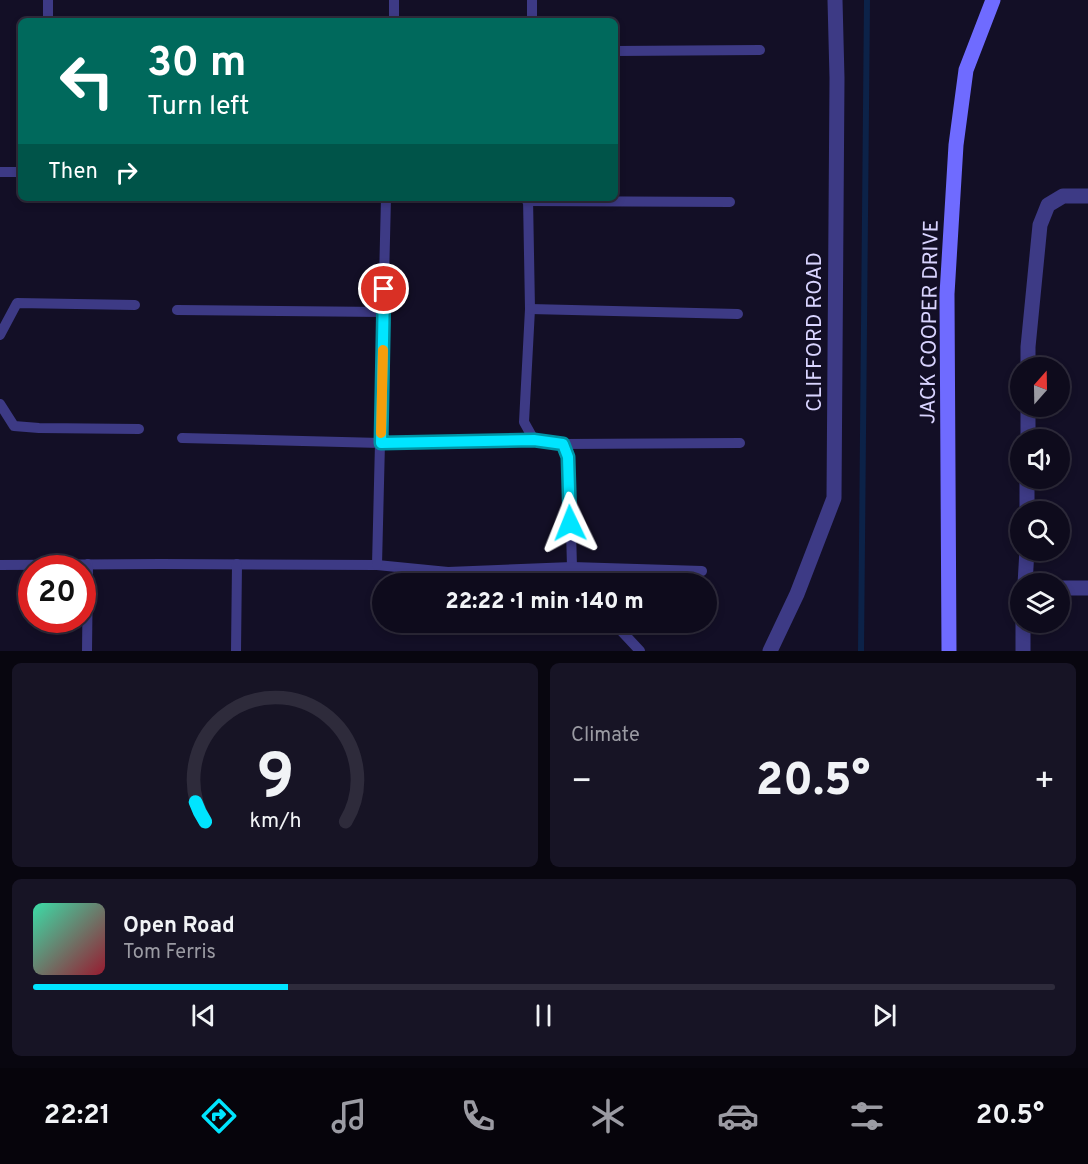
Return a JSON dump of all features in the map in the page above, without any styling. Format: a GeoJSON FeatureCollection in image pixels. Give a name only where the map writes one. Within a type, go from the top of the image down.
{"type":"FeatureCollection","features":[{"type":"Feature","properties":{"kind":"main road","name":"JACK COOPER DRIVE"},"geometry":{"type":"LineString","coordinates":[[949,651],[947,294],[956,145],[966,70],[993,0]]}},
{"type":"Feature","properties":{"kind":"street","name":"CLIFFORD ROAD"},"geometry":{"type":"LineString","coordinates":[[770,651],[797,594],[834,498],[836,0]]}},
{"type":"Feature","properties":{"kind":"street"},"geometry":{"type":"LineString","coordinates":[[1028,357],[1040,225],[1048,205],[1063,196],[1088,196]]}},
{"type":"Feature","properties":{"kind":"street"},"geometry":{"type":"LineString","coordinates":[[1070,588],[1088,588]]}},
{"type":"Feature","properties":{"kind":"street"},"geometry":{"type":"LineString","coordinates":[[1023,633],[1023,651]]}},
{"type":"Feature","properties":{"kind":"lane"},"geometry":{"type":"LineString","coordinates":[[48,0],[48,18]]}},
{"type":"Feature","properties":{"kind":"lane"},"geometry":{"type":"LineString","coordinates":[[394,0],[394,18]]}},
{"type":"Feature","properties":{"kind":"lane"},"geometry":{"type":"LineString","coordinates":[[532,0],[532,18]]}},
{"type":"Feature","properties":{"kind":"lane"},"geometry":{"type":"LineString","coordinates":[[618,51],[760,50]]}},
{"type":"Feature","properties":{"kind":"lane"},"geometry":{"type":"LineString","coordinates":[[0,172],[18,172]]}},
{"type":"Feature","properties":{"kind":"lane"},"geometry":{"type":"LineString","coordinates":[[378,566],[386,201]]}},
{"type":"Feature","properties":{"kind":"lane"},"geometry":{"type":"LineString","coordinates":[[528,201],[530,309],[524,422],[534,440]]}},
{"type":"Feature","properties":{"kind":"lane"},"geometry":{"type":"LineString","coordinates":[[618,201],[730,202]]}},
{"type":"Feature","properties":{"kind":"lane"},"geometry":{"type":"LineString","coordinates":[[0,335],[17,303],[135,304]]}},
{"type":"Feature","properties":{"kind":"lane"},"geometry":{"type":"LineString","coordinates":[[530,309],[738,314]]}},
{"type":"Feature","properties":{"kind":"lane"},"geometry":{"type":"LineString","coordinates":[[177,310],[384,312]]}},
{"type":"Feature","properties":{"kind":"lane"},"geometry":{"type":"LineString","coordinates":[[0,404],[14,426],[139,429]]}},
{"type":"Feature","properties":{"kind":"lane"},"geometry":{"type":"LineString","coordinates":[[182,438],[381,443],[534,440],[563,444],[740,443]]}},
{"type":"Feature","properties":{"kind":"lane"},"geometry":{"type":"LineString","coordinates":[[563,444],[568,457],[572,567],[575,573]]}},
{"type":"Feature","properties":{"kind":"lane"},"geometry":{"type":"LineString","coordinates":[[96,564],[378,566],[448,572],[572,567],[702,571]]}},
{"type":"Feature","properties":{"kind":"lane"},"geometry":{"type":"LineString","coordinates":[[236,651],[237,564]]}},
{"type":"Feature","properties":{"kind":"lane"},"geometry":{"type":"LineString","coordinates":[[0,565],[18,565]]}},
{"type":"Feature","properties":{"kind":"lane"},"geometry":{"type":"LineString","coordinates":[[87,633],[87,651]]}},
{"type":"Feature","properties":{"kind":"lane"},"geometry":{"type":"LineString","coordinates":[[624,633],[640,651]]}},
{"type":"Feature","properties":{"kind":"waterway"},"geometry":{"type":"LineString","coordinates":[[861,651],[867,0]]}},
{"type":"Feature","properties":{"kind":"slow traffic"},"geometry":{"type":"LineString","coordinates":[[381,433],[383,350]]}},
{"type":"Feature","properties":{"kind":"route"},"geometry":{"type":"LineString","coordinates":[[384,289],[381,443],[534,440],[563,444],[568,457],[570,523]]}}]}
